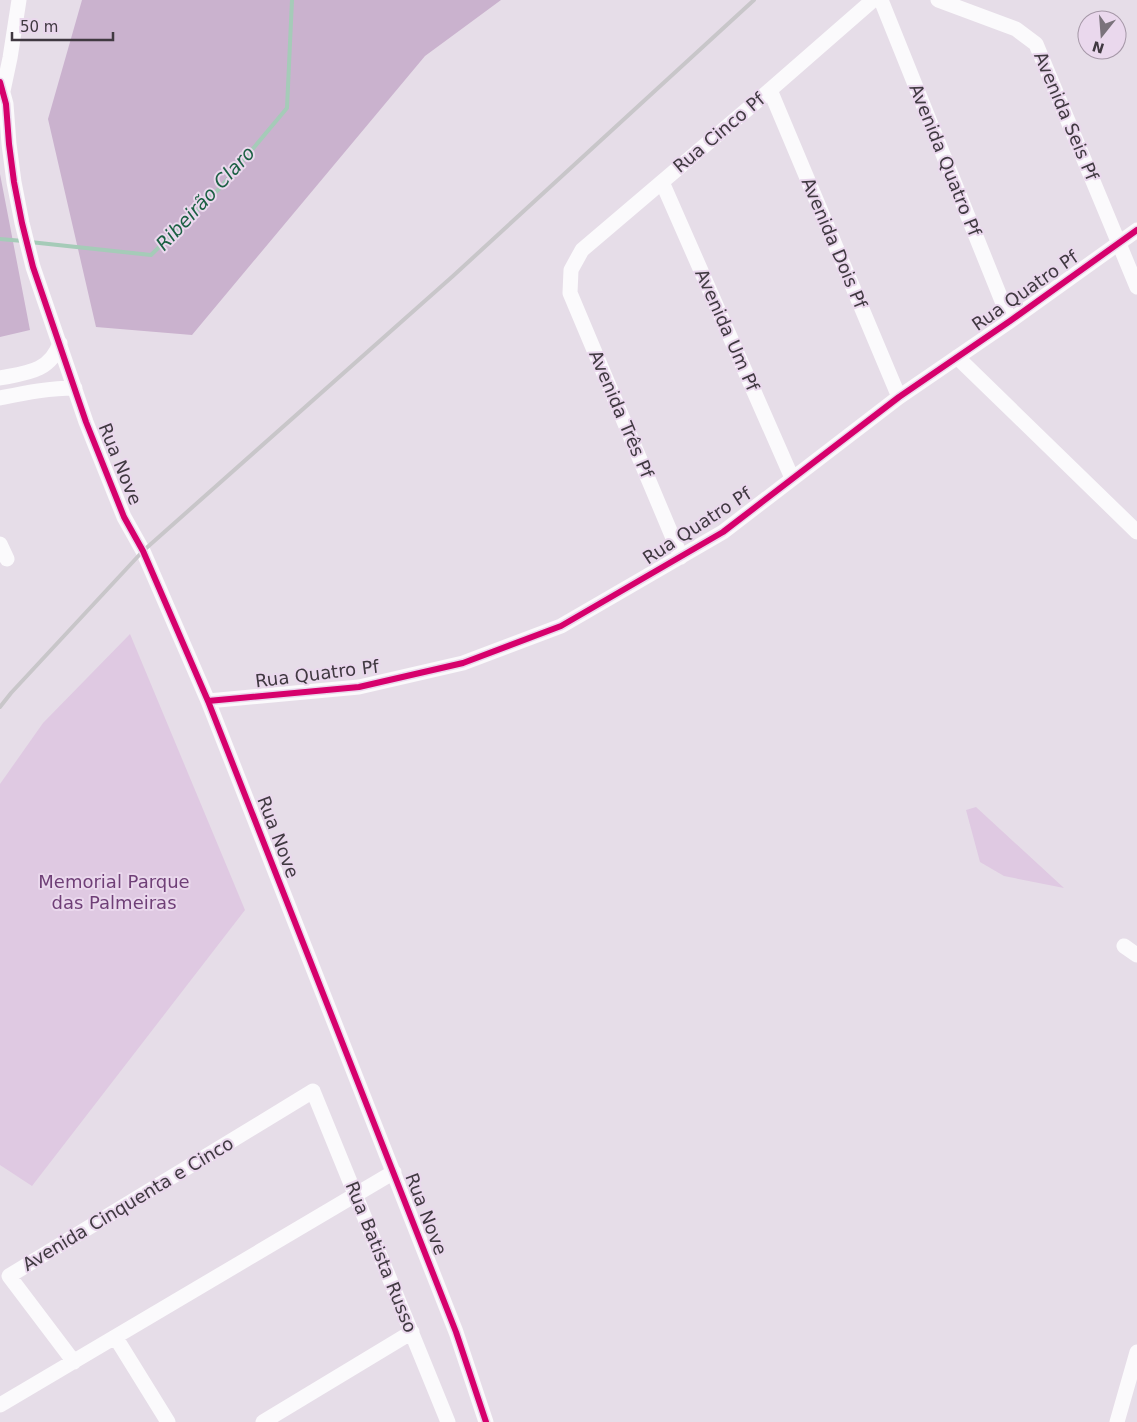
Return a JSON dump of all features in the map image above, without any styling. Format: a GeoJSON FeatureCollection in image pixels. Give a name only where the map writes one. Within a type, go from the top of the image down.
{"type":"FeatureCollection","features":[{"type":"Feature","properties":{"kind":"street"},"geometry":{"type":"LineString","coordinates":[[1,86],[10,58],[19,0]]}},
{"type":"Feature","properties":{"kind":"street","name":"Rua Cinco Pf"},"geometry":{"type":"LineString","coordinates":[[571,270],[582,250],[873,0]]}},
{"type":"Feature","properties":{"kind":"street","name":"Avenida Quatro Pf"},"geometry":{"type":"LineString","coordinates":[[881,0],[1010,321]]}},
{"type":"Feature","properties":{"kind":"street","name":"Avenida Seis Pf"},"geometry":{"type":"LineString","coordinates":[[938,0],[1016,29],[1036,44],[1120,242],[1137,287]]}},
{"type":"Feature","properties":{"kind":"street","name":"Rua Nove"},"geometry":{"type":"LineString","coordinates":[[1,86],[6,104],[14,182],[33,267],[86,422],[124,517],[143,551],[208,701],[456,1332],[486,1422]]}},
{"type":"Feature","properties":{"kind":"street","name":"Avenida Dois Pf"},"geometry":{"type":"LineString","coordinates":[[770,90],[899,397]]}},
{"type":"Feature","properties":{"kind":"street","name":"Avenida Um Pf"},"geometry":{"type":"LineString","coordinates":[[662,182],[792,478]]}},
{"type":"Feature","properties":{"kind":"street","name":"Rua Quatro Pf"},"geometry":{"type":"LineString","coordinates":[[208,701],[359,687],[463,663],[561,626],[722,532],[899,397],[1010,321],[1137,230]]}},
{"type":"Feature","properties":{"kind":"street","name":"Avenida Três Pf"},"geometry":{"type":"LineString","coordinates":[[571,270],[570,293],[681,557]]}},
{"type":"Feature","properties":{"kind":"street"},"geometry":{"type":"LineString","coordinates":[[0,378],[40,368],[51,360],[60,343]]}},
{"type":"Feature","properties":{"kind":"street"},"geometry":{"type":"LineString","coordinates":[[956,357],[1137,532]]}},
{"type":"Feature","properties":{"kind":"street"},"geometry":{"type":"LineString","coordinates":[[0,398],[55,388],[75,388]]}},
{"type":"Feature","properties":{"kind":"street"},"geometry":{"type":"LineString","coordinates":[[0,544],[7,560]]}},
{"type":"Feature","properties":{"kind":"street"},"geometry":{"type":"LineString","coordinates":[[1124,946],[1137,955]]}},
{"type":"Feature","properties":{"kind":"street","name":"Rua Batista Russo"},"geometry":{"type":"LineString","coordinates":[[313,1091],[448,1422]]}},
{"type":"Feature","properties":{"kind":"street","name":"Avenida Cinquenta e Cinco"},"geometry":{"type":"LineString","coordinates":[[74,1362],[9,1276],[313,1091]]}},
{"type":"Feature","properties":{"kind":"street"},"geometry":{"type":"LineString","coordinates":[[0,1405],[394,1172]]}},
{"type":"Feature","properties":{"kind":"street"},"geometry":{"type":"LineString","coordinates":[[263,1422],[412,1332]]}},
{"type":"Feature","properties":{"kind":"street"},"geometry":{"type":"LineString","coordinates":[[116,1338],[168,1422]]}},
{"type":"Feature","properties":{"kind":"street"},"geometry":{"type":"LineString","coordinates":[[1117,1422],[1137,1352]]}},
{"type":"Feature","properties":{"kind":"green space","name":"Memorial Parque das Palmeiras"},"geometry":{"type":"Polygon","coordinates":[[[130,634],[245,910],[32,1186],[0,1165],[0,784],[43,723],[130,634]]]}},
{"type":"Feature","properties":{"kind":"green space"},"geometry":{"type":"Polygon","coordinates":[[[976,807],[1064,888],[1004,876],[980,862],[966,810],[976,807]]]}},
{"type":"Feature","properties":{"kind":"shaded area"},"geometry":{"type":"Polygon","coordinates":[[[82,0],[501,0],[425,56],[192,335],[96,327],[48,119],[82,0]]]}},
{"type":"Feature","properties":{"kind":"shaded area"},"geometry":{"type":"Polygon","coordinates":[[[0,174],[30,330],[0,337],[0,174]]]}},
{"type":"Feature","properties":{"kind":"waterway","name":"Ribeirão Claro"},"geometry":{"type":"LineString","coordinates":[[30,242],[151,255],[220,188],[287,108],[292,0]]}},
{"type":"Feature","properties":{"kind":"waterway","name":"Ribeirão Claro"},"geometry":{"type":"LineString","coordinates":[[0,239],[23,241]]}},
{"type":"Feature","properties":{"kind":"railway"},"geometry":{"type":"LineString","coordinates":[[0,707],[143,551],[453,276],[754,0]]}},
{"type":"Feature","properties":{"kind":"cycle path"},"geometry":{"type":"LineString","coordinates":[[0,82],[6,104],[14,182],[33,267],[86,422],[124,517],[143,551],[208,701],[456,1332],[486,1422]]}},
{"type":"Feature","properties":{"kind":"cycle path"},"geometry":{"type":"LineString","coordinates":[[208,701],[359,687],[463,663],[561,626],[723,532],[899,397],[1010,321],[1137,230]]}}]}
